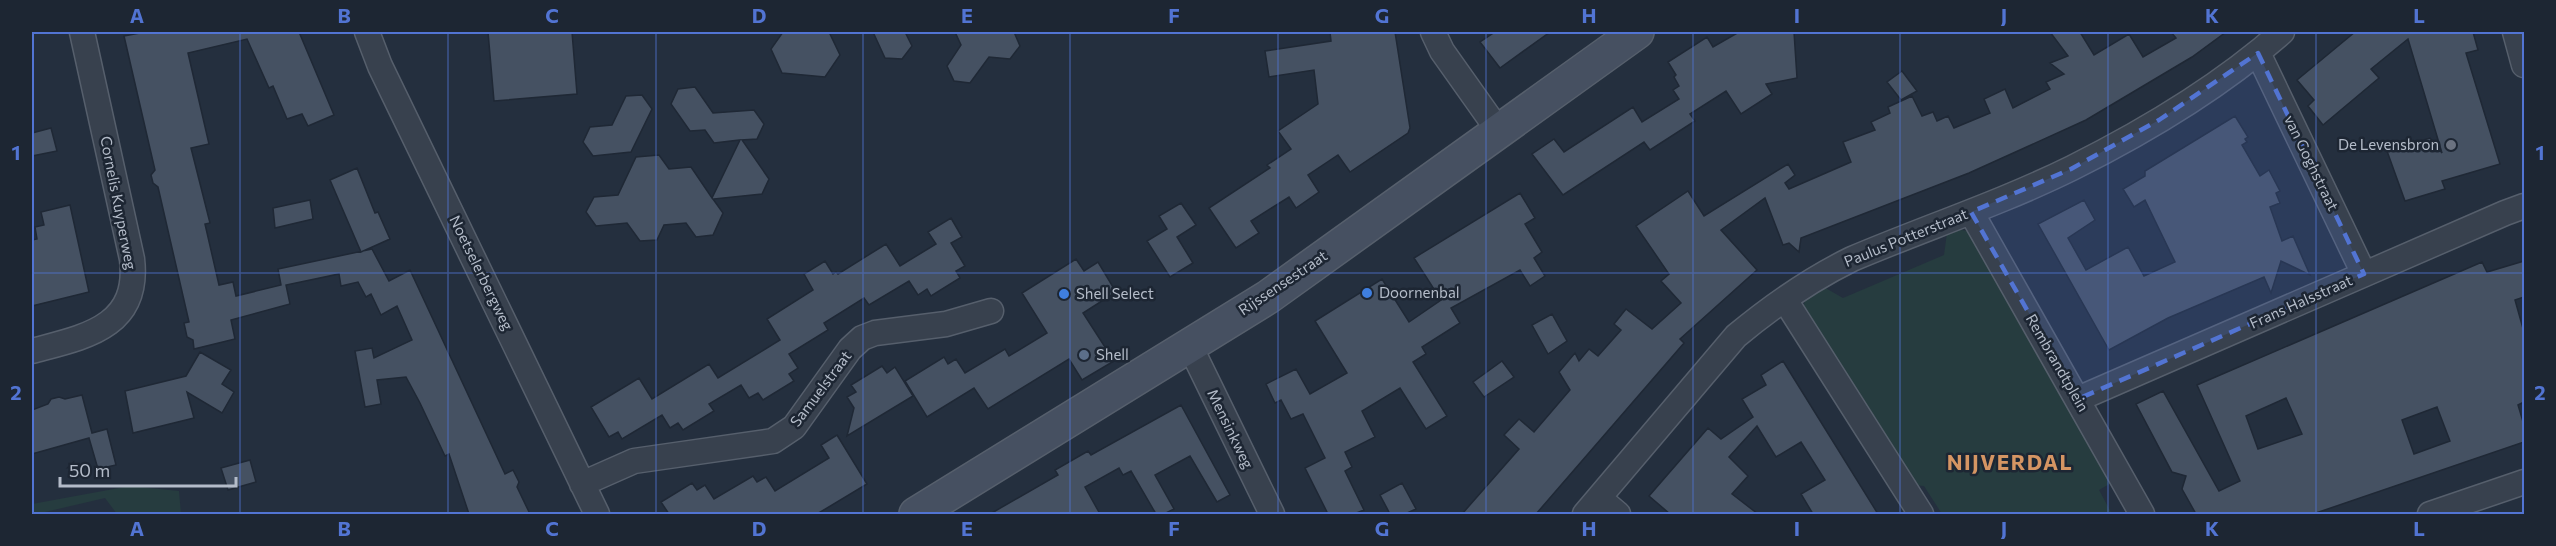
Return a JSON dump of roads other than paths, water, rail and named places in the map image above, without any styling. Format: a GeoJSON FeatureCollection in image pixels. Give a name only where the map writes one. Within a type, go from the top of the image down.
{"type":"FeatureCollection","features":[{"type":"Feature","properties":{"kind":"main road","name":"Rijssensestraat"},"geometry":{"type":"LineString","coordinates":[[916,514],[1268,297],[1637,32]]}},
{"type":"Feature","properties":{"kind":"street","name":"Cornelis Kuyperweg"},"geometry":{"type":"LineString","coordinates":[[32,351],[88,336],[105,327],[124,306],[132,280],[132,259],[82,32]]}},
{"type":"Feature","properties":{"kind":"street","name":"Noetselerbergweg"},"geometry":{"type":"LineString","coordinates":[[367,32],[380,66],[597,514]]}},
{"type":"Feature","properties":{"kind":"street"},"geometry":{"type":"LineString","coordinates":[[1433,32],[1442,51],[1498,130]]}},
{"type":"Feature","properties":{"kind":"street","name":"Paulus Potterstraat"},"geometry":{"type":"LineString","coordinates":[[1592,506],[1736,336],[1758,317],[1829,270],[1852,259],[2071,169],[2159,120],[2258,52],[2282,32]]}},
{"type":"Feature","properties":{"kind":"street"},"geometry":{"type":"LineString","coordinates":[[2515,32],[2524,63]]}},
{"type":"Feature","properties":{"kind":"street","name":"van Goghstraat"},"geometry":{"type":"LineString","coordinates":[[2258,52],[2364,274]]}},
{"type":"Feature","properties":{"kind":"street","name":"Frans Halsstraat"},"geometry":{"type":"LineString","coordinates":[[2078,399],[2524,206]]}},
{"type":"Feature","properties":{"kind":"street","name":"Rembrandtplein"},"geometry":{"type":"LineString","coordinates":[[1971,212],[2142,514]]}},
{"type":"Feature","properties":{"kind":"street"},"geometry":{"type":"LineString","coordinates":[[1785,300],[1921,514]]}},
{"type":"Feature","properties":{"kind":"street","name":"Samuelstraat"},"geometry":{"type":"LineString","coordinates":[[582,484],[634,462],[763,444],[781,438],[794,427],[850,350],[862,338],[875,333],[946,324],[991,311]]}},
{"type":"Feature","properties":{"kind":"street","name":"Mensinkweg"},"geometry":{"type":"LineString","coordinates":[[1190,344],[1272,514]]}},
{"type":"Feature","properties":{"kind":"street"},"geometry":{"type":"LineString","coordinates":[[2430,514],[2524,482]]}},
{"type":"Feature","properties":{"kind":"street"},"geometry":{"type":"LineString","coordinates":[[1592,506],[1618,514]]}},
{"type":"Feature","properties":{"kind":"place","name":"De Levensbron"},"geometry":{"type":"Point","coordinates":[2451,145]}},
{"type":"Feature","properties":{"kind":"place","name":"Doornenbal"},"geometry":{"type":"Point","coordinates":[1367,293]}},
{"type":"Feature","properties":{"kind":"place","name":"Shell Select"},"geometry":{"type":"Point","coordinates":[1064,294]}},
{"type":"Feature","properties":{"kind":"place","name":"Shell"},"geometry":{"type":"Point","coordinates":[1084,355]}},
{"type":"Feature","properties":{"kind":"district","name":"NIJVERDAL"},"geometry":{"type":"Point","coordinates":[2010,463]}}]}
